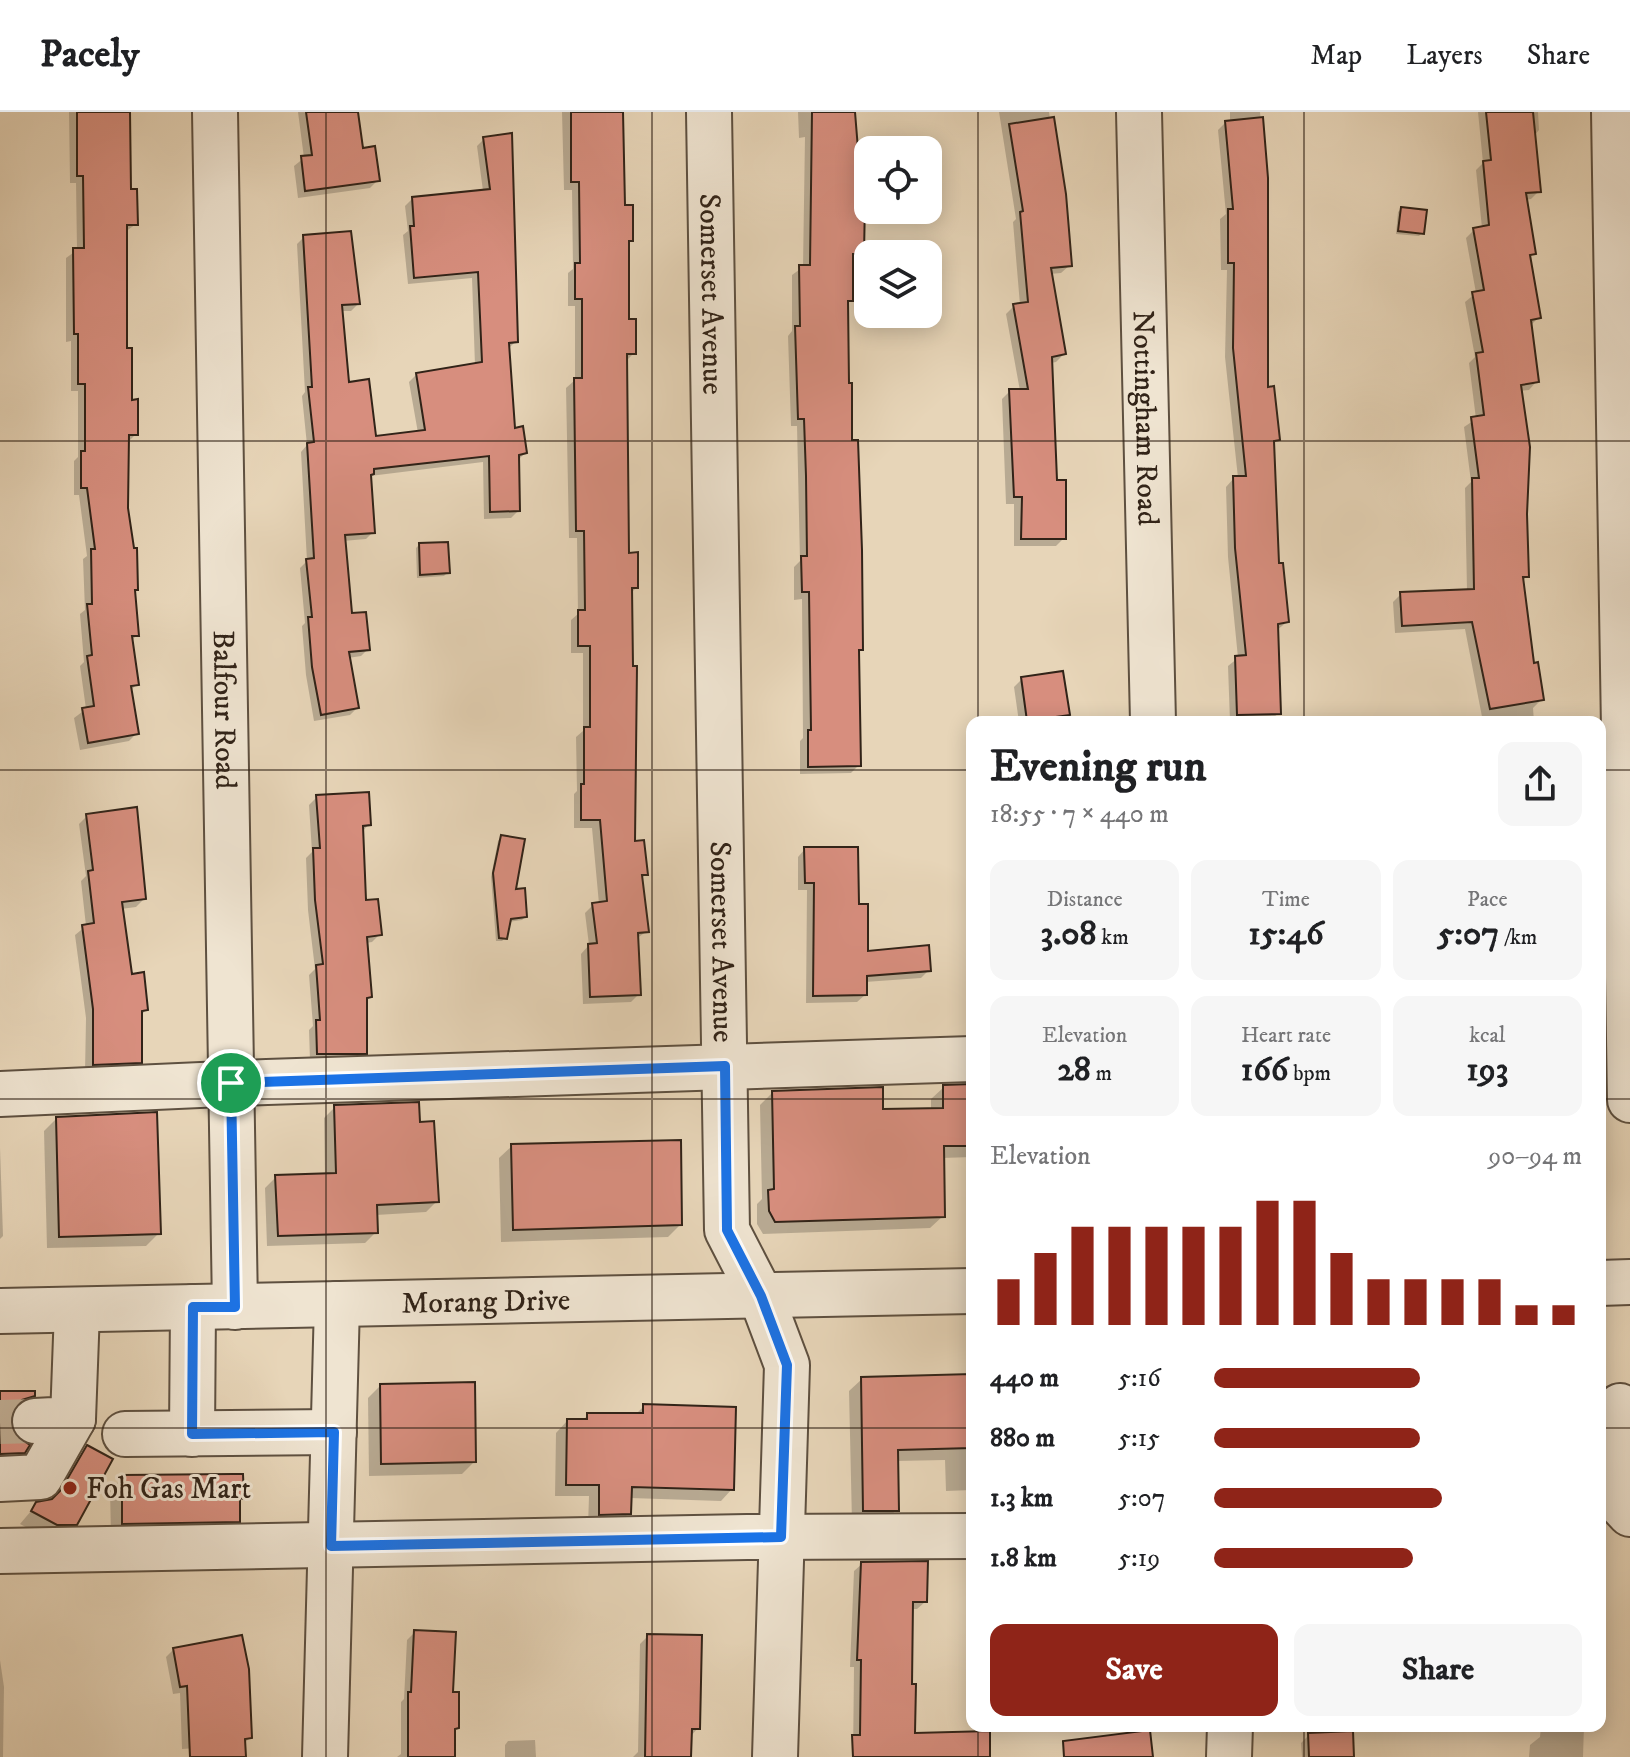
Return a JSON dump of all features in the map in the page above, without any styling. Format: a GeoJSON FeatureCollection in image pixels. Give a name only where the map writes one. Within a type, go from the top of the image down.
{"type":"FeatureCollection","features":[{"type":"Feature","properties":{"kind":"street","name":"Balfour Road"},"geometry":{"type":"LineString","coordinates":[[192,1434],[214,1307],[231,1083],[215,112]]}},
{"type":"Feature","properties":{"kind":"street","name":"Somerset Avenue"},"geometry":{"type":"LineString","coordinates":[[709,112],[727,1230],[761,1296],[787,1365],[775,1757]]}},
{"type":"Feature","properties":{"kind":"street","name":"Nottingham Road"},"geometry":{"type":"LineString","coordinates":[[1139,112],[1153,716]]}},
{"type":"Feature","properties":{"kind":"street"},"geometry":{"type":"LineString","coordinates":[[1614,112],[1630,1100]]}},
{"type":"Feature","properties":{"kind":"street"},"geometry":{"type":"LineString","coordinates":[[1606,1050],[1630,1049]]}},
{"type":"Feature","properties":{"kind":"street"},"geometry":{"type":"LineString","coordinates":[[0,1094],[231,1083],[966,1059]]}},
{"type":"Feature","properties":{"kind":"street"},"geometry":{"type":"LineString","coordinates":[[1606,1283],[1630,1282]]}},
{"type":"Feature","properties":{"kind":"street","name":"Morang Drive"},"geometry":{"type":"LineString","coordinates":[[0,1311],[966,1291]]}},
{"type":"Feature","properties":{"kind":"street"},"geometry":{"type":"LineString","coordinates":[[325,1757],[337,1304]]}},
{"type":"Feature","properties":{"kind":"street"},"geometry":{"type":"LineString","coordinates":[[0,1479],[40,1477],[77,1310]]}},
{"type":"Feature","properties":{"kind":"street"},"geometry":{"type":"LineString","coordinates":[[1616,1505],[1617,1406]]}},
{"type":"Feature","properties":{"kind":"street"},"geometry":{"type":"LineString","coordinates":[[125,1434],[334,1432]]}},
{"type":"Feature","properties":{"kind":"street"},"geometry":{"type":"LineString","coordinates":[[0,1551],[966,1536]]}},
{"type":"Feature","properties":{"kind":"street"},"geometry":{"type":"LineString","coordinates":[[1229,1757],[1230,1732]]}},
{"type":"Feature","properties":{"kind":"building"},"geometry":{"type":"Polygon","coordinates":[[[77,112],[130,112],[131,189],[137,189],[138,225],[127,225],[127,348],[132,348],[132,400],[138,399],[138,435],[129,435],[128,508],[134,548],[137,548],[138,590],[135,590],[139,636],[132,636],[139,685],[131,686],[139,734],[88,743],[82,708],[94,706],[87,656],[92,655],[87,604],[92,604],[91,549],[95,549],[87,488],[81,488],[81,451],[85,451],[85,384],[78,384],[78,334],[74,334],[73,248],[84,248],[83,176],[77,176],[77,112]]]}},
{"type":"Feature","properties":{"kind":"building"},"geometry":{"type":"Polygon","coordinates":[[[306,112],[358,112],[363,148],[375,146],[380,181],[305,191],[301,156],[312,155],[306,112]]]}},
{"type":"Feature","properties":{"kind":"building"},"geometry":{"type":"Polygon","coordinates":[[[571,112],[623,112],[625,205],[633,205],[633,241],[629,241],[629,319],[636,319],[636,354],[627,354],[629,553],[638,552],[638,588],[632,588],[633,666],[637,666],[635,841],[644,840],[648,875],[642,875],[649,932],[638,933],[641,995],[590,997],[588,944],[597,943],[592,903],[607,901],[600,820],[581,820],[584,727],[590,727],[590,646],[578,646],[578,610],[585,610],[584,531],[576,531],[574,378],[582,378],[582,299],[575,299],[575,263],[580,263],[579,182],[571,182],[571,112]]]}},
{"type":"Feature","properties":{"kind":"building"},"geometry":{"type":"Polygon","coordinates":[[[812,112],[855,112],[854,224],[865,224],[864,240],[854,240],[853,301],[848,301],[852,440],[858,440],[862,550],[863,650],[859,650],[861,766],[808,767],[808,730],[811,730],[809,592],[802,592],[801,556],[807,556],[806,476],[804,419],[798,419],[795,326],[800,326],[799,265],[810,265],[812,112]]]}},
{"type":"Feature","properties":{"kind":"building"},"geometry":{"type":"Polygon","coordinates":[[[1486,112],[1533,112],[1541,192],[1526,193],[1536,254],[1530,255],[1541,318],[1531,320],[1539,382],[1521,385],[1530,447],[1527,514],[1529,577],[1523,577],[1534,663],[1538,662],[1544,700],[1490,709],[1472,622],[1402,626],[1400,592],[1474,589],[1472,478],[1479,478],[1471,417],[1484,415],[1476,353],[1483,352],[1472,292],[1484,290],[1473,228],[1489,225],[1483,161],[1491,160],[1486,112]]]}},
{"type":"Feature","properties":{"kind":"building"},"geometry":{"type":"Polygon","coordinates":[[[1054,117],[1066,194],[1072,266],[1051,268],[1066,354],[1052,357],[1057,480],[1066,480],[1066,539],[1021,539],[1022,497],[1014,497],[1009,389],[1028,389],[1013,304],[1028,302],[1020,212],[1023,211],[1009,124],[1054,117]]]}},
{"type":"Feature","properties":{"kind":"building"},"geometry":{"type":"Polygon","coordinates":[[[1263,117],[1268,178],[1268,387],[1274,386],[1280,440],[1274,441],[1279,563],[1283,563],[1289,622],[1278,624],[1281,714],[1237,715],[1235,656],[1246,655],[1235,548],[1233,476],[1246,476],[1233,348],[1234,263],[1228,263],[1228,209],[1233,209],[1225,121],[1263,117]]]}},
{"type":"Feature","properties":{"kind":"building"},"geometry":{"type":"Polygon","coordinates":[[[512,133],[518,342],[509,343],[515,428],[523,426],[527,453],[519,455],[520,511],[490,512],[489,456],[374,469],[371,475],[375,533],[345,535],[352,613],[366,612],[370,650],[349,652],[359,708],[321,715],[312,667],[308,617],[312,617],[306,559],[314,558],[307,443],[314,442],[308,387],[312,387],[303,235],[351,231],[360,304],[342,305],[349,382],[369,379],[376,436],[425,430],[416,373],[482,362],[478,272],[414,278],[410,226],[414,226],[412,197],[490,189],[483,137],[512,133]]]}},
{"type":"Feature","properties":{"kind":"building"},"geometry":{"type":"Polygon","coordinates":[[[1401,207],[1427,210],[1424,234],[1398,231],[1401,207]]]}},
{"type":"Feature","properties":{"kind":"building"},"geometry":{"type":"Polygon","coordinates":[[[448,542],[450,573],[420,575],[419,543],[448,542]]]}},
{"type":"Feature","properties":{"kind":"building"},"geometry":{"type":"Polygon","coordinates":[[[1063,671],[1070,715],[1026,716],[1021,677],[1063,671]]]}},
{"type":"Feature","properties":{"kind":"building"},"geometry":{"type":"Polygon","coordinates":[[[369,792],[371,825],[363,826],[366,900],[378,899],[382,935],[367,937],[372,997],[367,998],[367,1054],[317,1054],[316,1020],[320,1020],[316,965],[323,964],[315,900],[313,848],[320,848],[316,795],[369,792]]]}},
{"type":"Feature","properties":{"kind":"building"},"geometry":{"type":"Polygon","coordinates":[[[137,807],[146,899],[122,902],[132,974],[144,972],[148,1010],[142,1011],[142,1063],[93,1065],[93,1009],[82,925],[94,923],[88,871],[93,870],[86,814],[137,807]]]}},
{"type":"Feature","properties":{"kind":"building"},"geometry":{"type":"Polygon","coordinates":[[[501,835],[525,839],[516,889],[525,888],[527,917],[511,919],[507,939],[499,938],[493,873],[501,835]]]}},
{"type":"Feature","properties":{"kind":"building"},"geometry":{"type":"Polygon","coordinates":[[[804,847],[858,847],[859,904],[868,904],[868,951],[929,945],[931,971],[867,976],[867,995],[813,996],[814,883],[805,883],[804,847]]]}},
{"type":"Feature","properties":{"kind":"building"},"geometry":{"type":"Polygon","coordinates":[[[966,1084],[966,1146],[944,1146],[945,1217],[775,1222],[769,1211],[768,1190],[774,1189],[772,1091],[883,1087],[883,1109],[943,1108],[943,1085],[966,1084]]]}},
{"type":"Feature","properties":{"kind":"building"},"geometry":{"type":"Polygon","coordinates":[[[419,1102],[420,1122],[434,1121],[439,1202],[377,1205],[378,1233],[278,1236],[275,1175],[336,1173],[334,1105],[419,1102]]]}},
{"type":"Feature","properties":{"kind":"building"},"geometry":{"type":"Polygon","coordinates":[[[157,1112],[161,1234],[59,1237],[56,1117],[157,1112]]]}},
{"type":"Feature","properties":{"kind":"building"},"geometry":{"type":"Polygon","coordinates":[[[681,1140],[682,1225],[513,1230],[511,1144],[681,1140]]]}},
{"type":"Feature","properties":{"kind":"building"},"geometry":{"type":"Polygon","coordinates":[[[966,1374],[966,1448],[898,1450],[899,1511],[863,1511],[861,1377],[966,1374]]]}},
{"type":"Feature","properties":{"kind":"building"},"geometry":{"type":"Polygon","coordinates":[[[475,1382],[476,1462],[381,1464],[380,1384],[475,1382]]]}},
{"type":"Feature","properties":{"kind":"building"},"geometry":{"type":"Polygon","coordinates":[[[0,1391],[35,1391],[35,1396],[22,1400],[13,1409],[10,1422],[15,1435],[30,1445],[25,1453],[0,1454],[0,1391]]]}},
{"type":"Feature","properties":{"kind":"building"},"geometry":{"type":"Polygon","coordinates":[[[643,1404],[736,1407],[734,1490],[632,1487],[631,1514],[599,1515],[599,1485],[566,1485],[567,1419],[587,1419],[587,1413],[643,1413],[643,1404]]]}},
{"type":"Feature","properties":{"kind":"building"},"geometry":{"type":"Polygon","coordinates":[[[87,1445],[113,1459],[77,1525],[57,1525],[31,1511],[36,1502],[52,1499],[61,1490],[87,1445]]]}},
{"type":"Feature","properties":{"kind":"building"},"geometry":{"type":"Polygon","coordinates":[[[243,1474],[244,1499],[240,1498],[240,1522],[122,1524],[122,1475],[243,1474]]]}},
{"type":"Feature","properties":{"kind":"building"},"geometry":{"type":"Polygon","coordinates":[[[928,1561],[927,1602],[913,1602],[915,1733],[990,1732],[990,1757],[853,1757],[852,1735],[860,1735],[861,1660],[857,1660],[861,1562],[928,1561]]]}},
{"type":"Feature","properties":{"kind":"building"},"geometry":{"type":"Polygon","coordinates":[[[414,1630],[456,1632],[453,1692],[459,1692],[459,1728],[455,1729],[455,1757],[408,1757],[408,1692],[411,1692],[414,1630]]]}},
{"type":"Feature","properties":{"kind":"building"},"geometry":{"type":"Polygon","coordinates":[[[647,1634],[702,1635],[700,1729],[692,1729],[691,1757],[645,1757],[647,1634]]]}},
{"type":"Feature","properties":{"kind":"building"},"geometry":{"type":"Polygon","coordinates":[[[242,1635],[249,1669],[252,1738],[245,1739],[246,1757],[190,1757],[187,1686],[180,1687],[173,1648],[242,1635]]]}},
{"type":"Feature","properties":{"kind":"building"},"geometry":{"type":"Polygon","coordinates":[[[1150,1732],[1153,1757],[1064,1757],[1063,1741],[1150,1732]]]}},
{"type":"Feature","properties":{"kind":"building"},"geometry":{"type":"Polygon","coordinates":[[[1353,1732],[1354,1757],[1309,1757],[1308,1733],[1353,1732]]]}},
{"type":"Feature","properties":{"kind":"tunnel"},"geometry":{"type":"LineString","coordinates":[[0,1422],[35,1421]]}},
{"type":"Feature","properties":{"kind":"place","name":"Foh Gas Mart"},"geometry":{"type":"Point","coordinates":[70,1488]}},
{"type":"Feature","properties":{"kind":"route"},"geometry":{"type":"LineString","coordinates":[[725,1066],[727,1230],[761,1296],[787,1365],[781,1537],[331,1546],[334,1432],[192,1434],[193,1307],[235,1307],[231,1083],[725,1066]]}}]}
